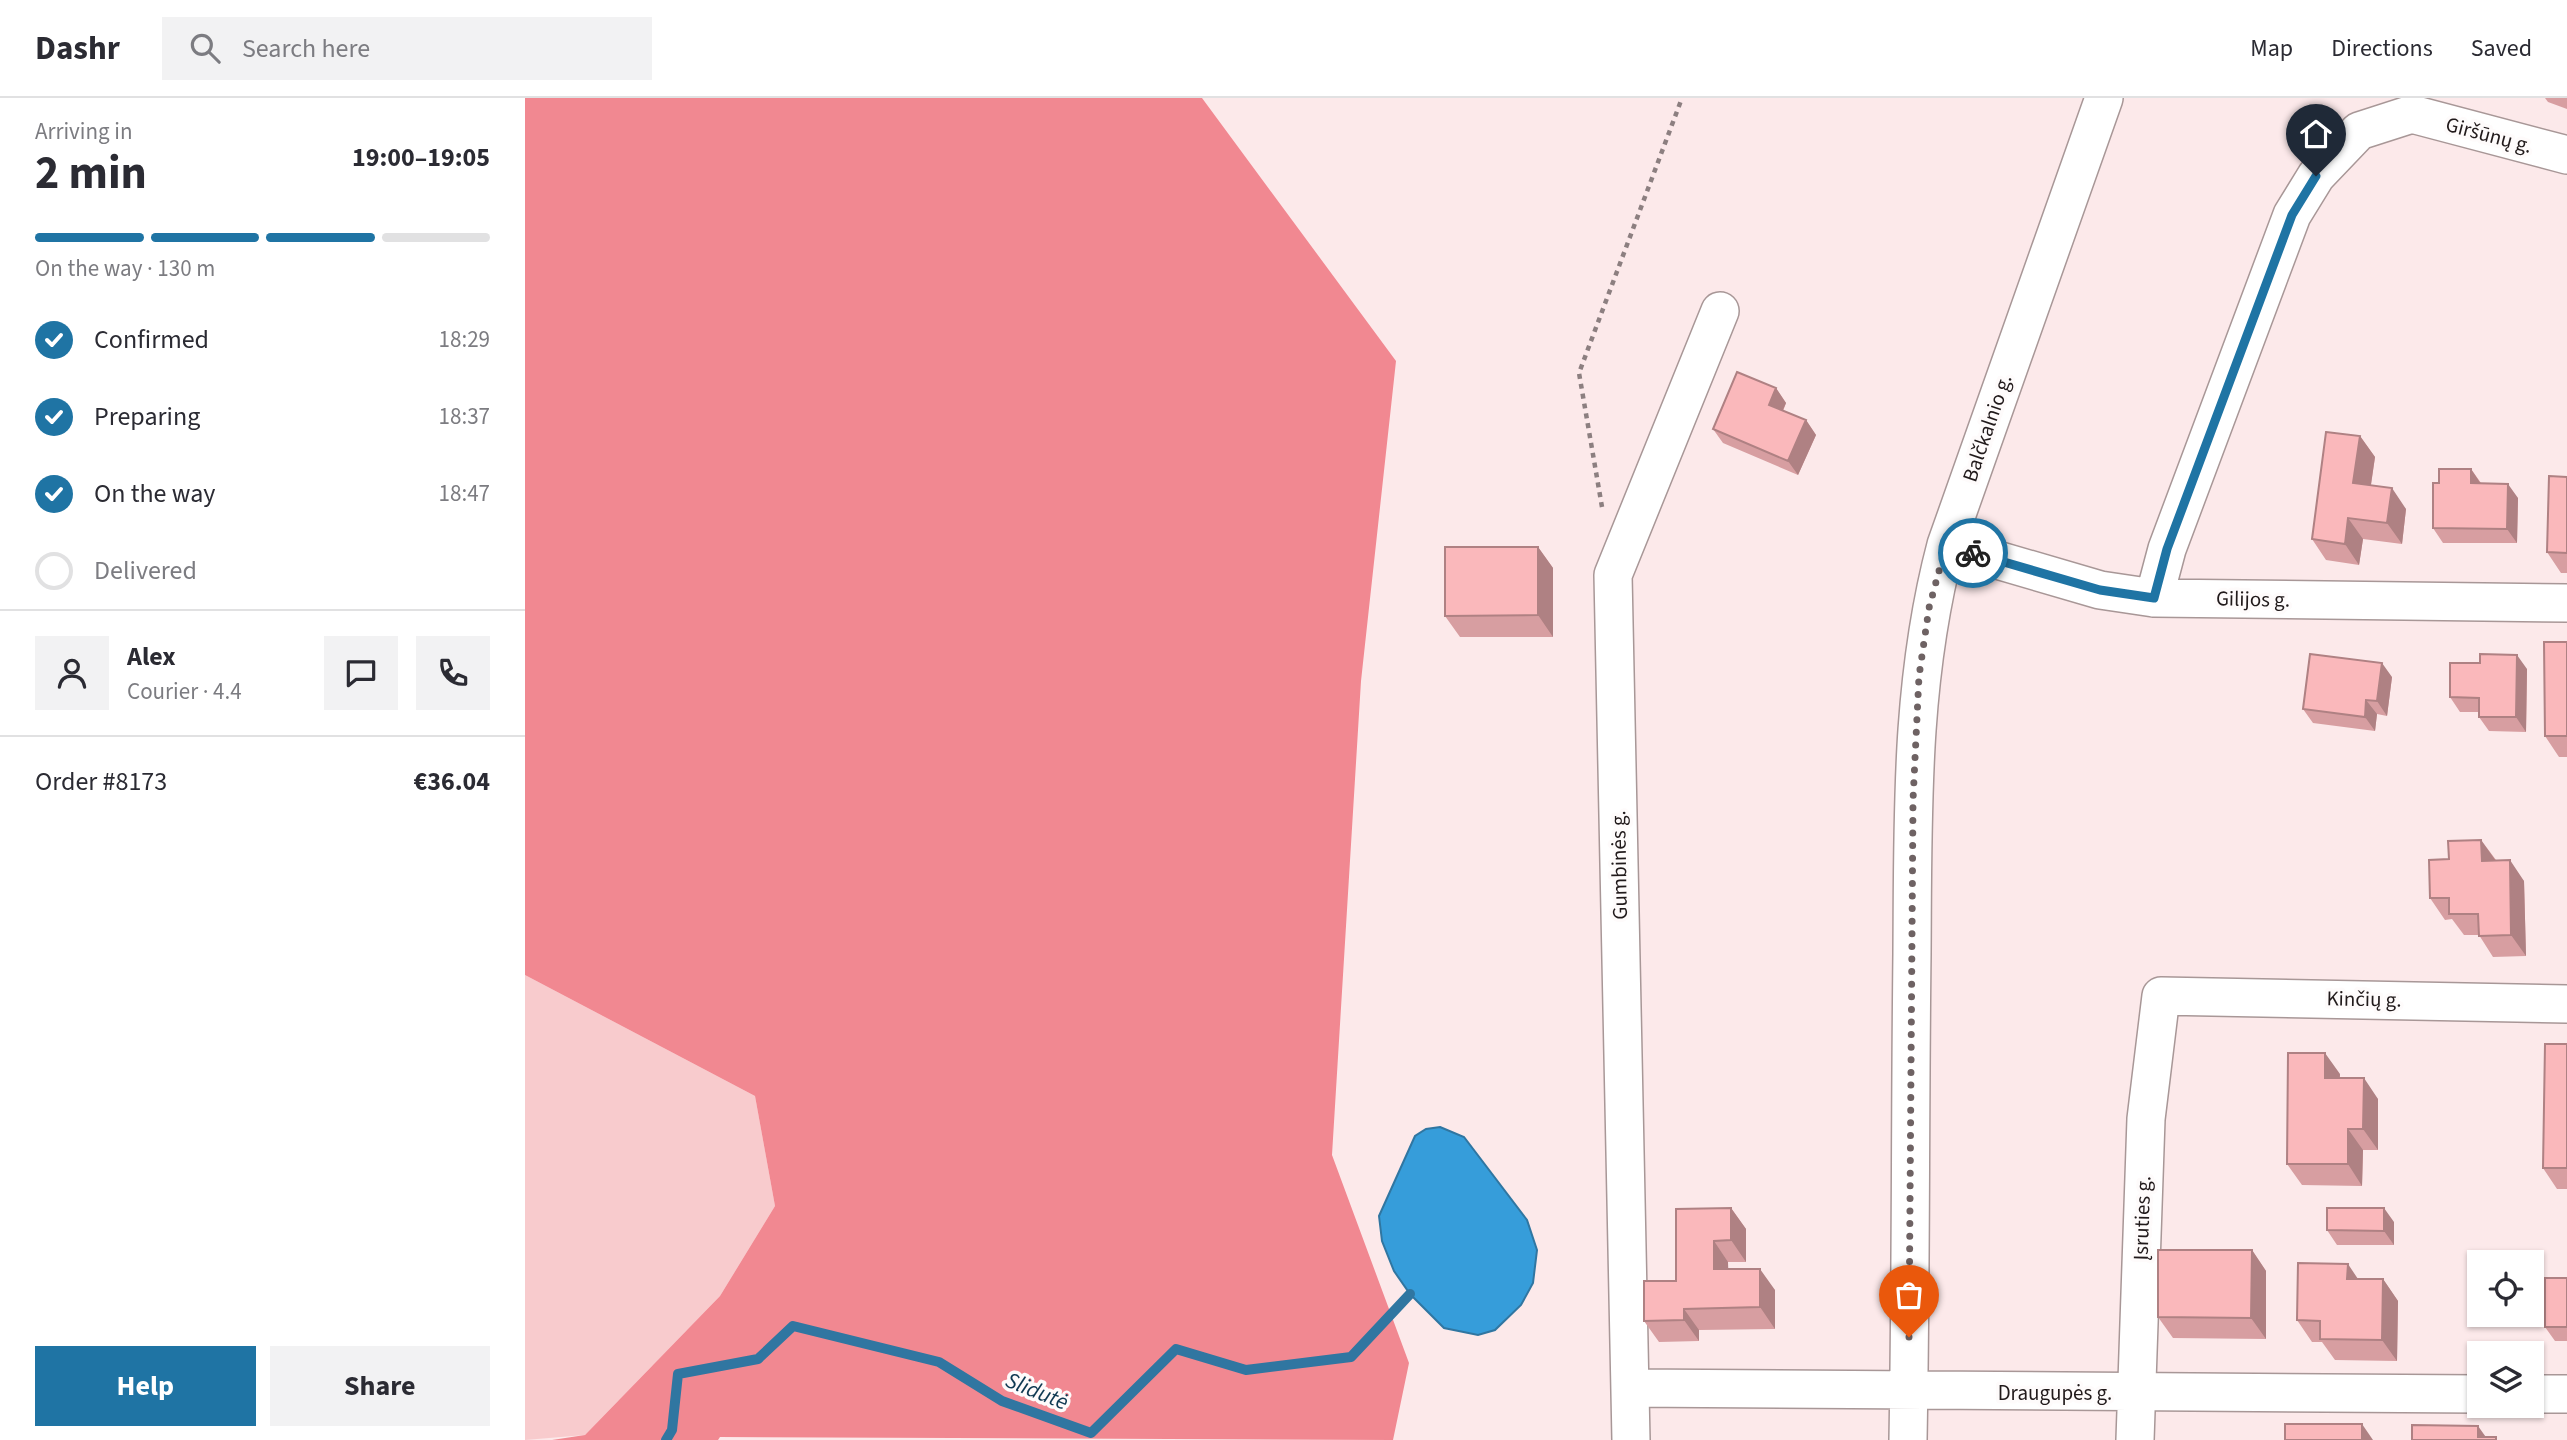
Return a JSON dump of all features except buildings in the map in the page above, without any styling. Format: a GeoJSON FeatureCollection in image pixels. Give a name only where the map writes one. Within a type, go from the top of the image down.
{"type":"FeatureCollection","features":[{"type":"Feature","properties":{"kind":"street","name":"Balčkalnio g."},"geometry":{"type":"LineString","coordinates":[[1908,1440],[1913,800],[1919,676],[1929,608],[1946,545],[2104,98]]}},
{"type":"Feature","properties":{"kind":"street","name":"Giršūnų g."},"geometry":{"type":"LineString","coordinates":[[2154,598],[2167,549],[2292,215],[2316,176],[2359,131],[2412,114],[2567,155]]}},
{"type":"Feature","properties":{"kind":"street","name":"Gumbinės g."},"geometry":{"type":"LineString","coordinates":[[1631,1440],[1613,575],[1720,311]]}},
{"type":"Feature","properties":{"kind":"street","name":"Gilijos g."},"geometry":{"type":"LineString","coordinates":[[1946,545],[2100,590],[2154,598],[2567,603]]}},
{"type":"Feature","properties":{"kind":"street","name":"Kinčių g."},"geometry":{"type":"LineString","coordinates":[[2161,996],[2567,1004]]}},
{"type":"Feature","properties":{"kind":"street","name":"Įsruties g."},"geometry":{"type":"LineString","coordinates":[[2135,1440],[2146,1119],[2161,996]]}},
{"type":"Feature","properties":{"kind":"street","name":"Draugupės g."},"geometry":{"type":"LineString","coordinates":[[1630,1388],[2136,1394],[2467,1394]]}},
{"type":"Feature","properties":{"kind":"street"},"geometry":{"type":"LineString","coordinates":[[2544,1394],[2567,1394]]}},
{"type":"Feature","properties":{"kind":"path"},"geometry":{"type":"LineString","coordinates":[[1604,521],[1579,373],[1682,98]]}},
{"type":"Feature","properties":{"kind":"shaded area"},"geometry":{"type":"Polygon","coordinates":[[[525,98],[1202,98],[1396,361],[1361,681],[1332,1155],[1409,1363],[1393,1440],[720,1437],[718,1440],[552,1440],[585,1435],[720,1296],[775,1206],[755,1096],[525,975],[525,98]]]}},
{"type":"Feature","properties":{"kind":"shaded area"},"geometry":{"type":"Polygon","coordinates":[[[525,975],[755,1096],[775,1206],[720,1296],[585,1435],[525,1440],[525,975]]]}},
{"type":"Feature","properties":{"kind":"water"},"geometry":{"type":"Polygon","coordinates":[[[1440,1127],[1464,1137],[1527,1220],[1537,1250],[1533,1283],[1521,1305],[1495,1330],[1478,1335],[1444,1328],[1410,1294],[1394,1271],[1382,1241],[1379,1216],[1415,1136],[1426,1129],[1440,1127]]]}},
{"type":"Feature","properties":{"kind":"waterway","name":"Slidutė"},"geometry":{"type":"LineString","coordinates":[[666,1440],[672,1430],[678,1374],[758,1359],[793,1326],[939,1362],[1002,1401],[1091,1433],[1176,1349],[1246,1370],[1351,1357],[1410,1294]]}},
{"type":"Feature","properties":{"kind":"way so far"},"geometry":{"type":"LineString","coordinates":[[1909,1337],[1913,800],[1919,676],[1929,608],[1946,545],[1973,553]]}},
{"type":"Feature","properties":{"kind":"route"},"geometry":{"type":"LineString","coordinates":[[1973,553],[2100,590],[2154,598],[2167,549],[2292,215],[2316,176]]}}]}
